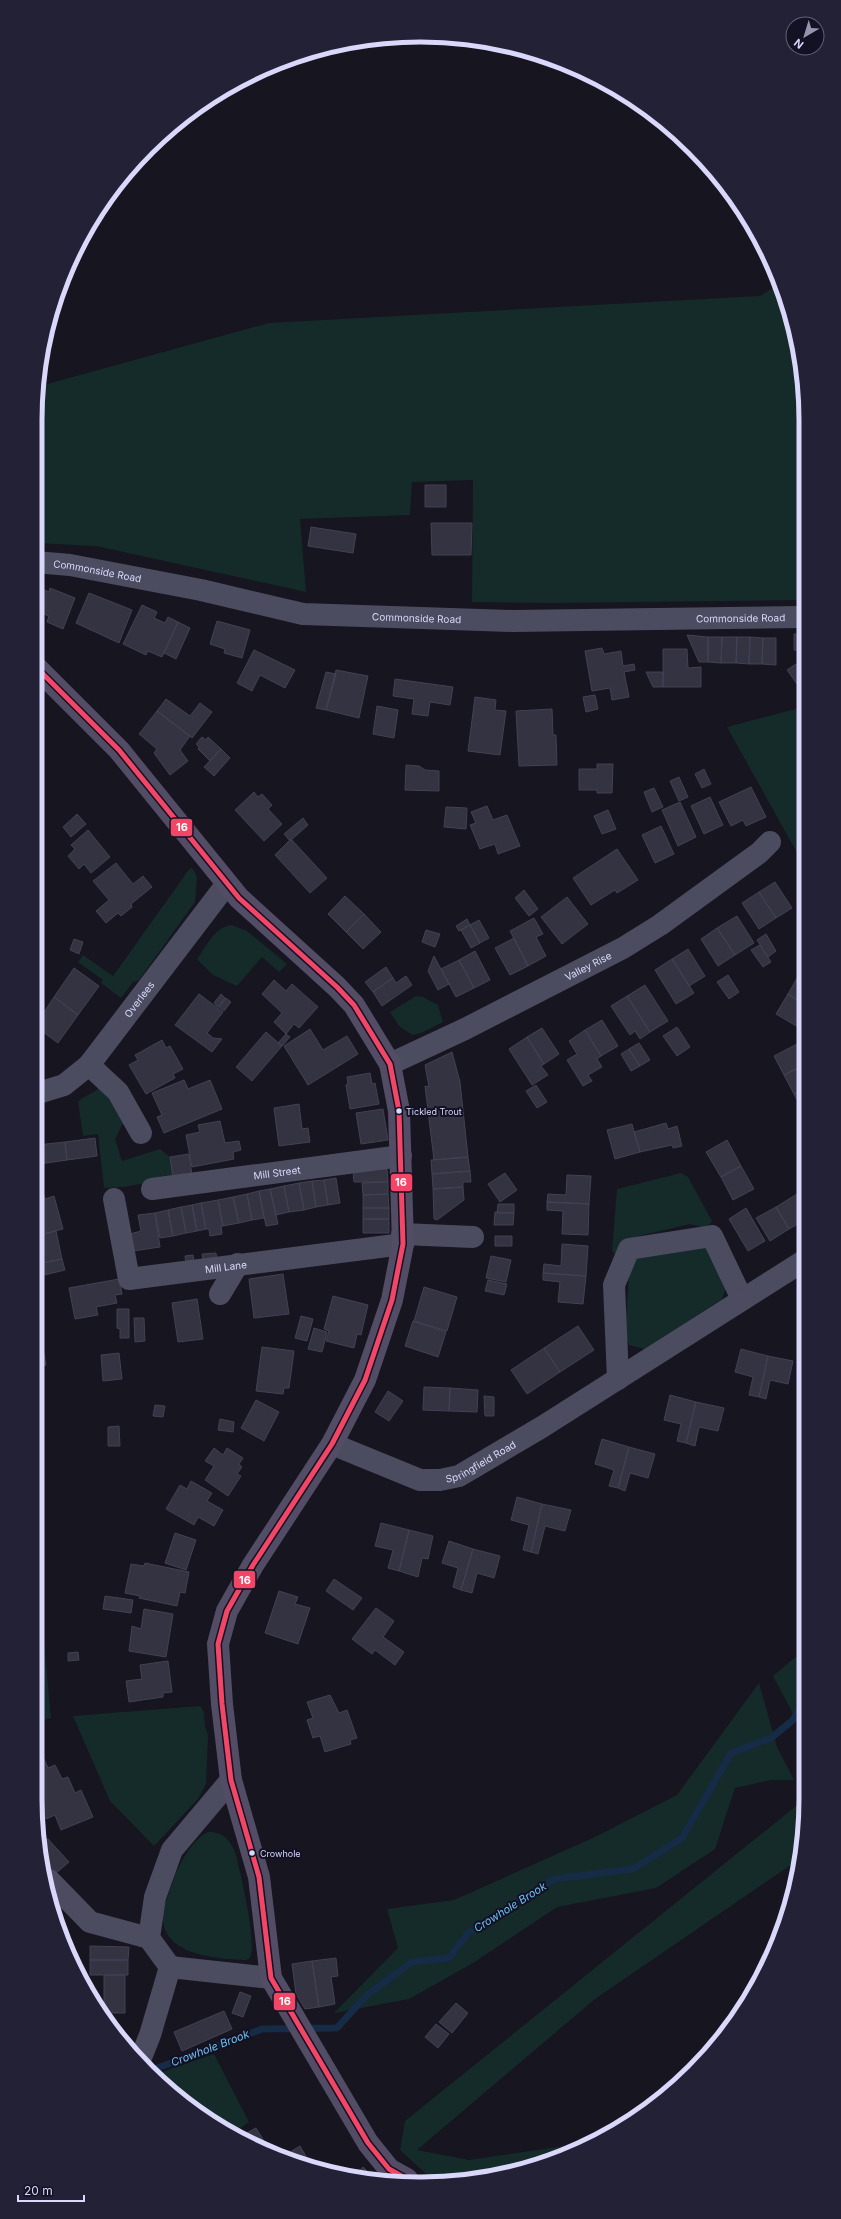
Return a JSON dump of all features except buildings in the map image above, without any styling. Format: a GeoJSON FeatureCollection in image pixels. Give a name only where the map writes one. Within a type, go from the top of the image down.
{"type":"FeatureCollection","features":[{"type":"Feature","properties":{"kind":"main road"},"geometry":{"type":"LineString","coordinates":[[42,673],[119,750],[226,884],[354,1005],[390,1064],[399,1111],[403,1239],[392,1300],[365,1380],[332,1444],[253,1565],[227,1611],[218,1644],[222,1704],[231,1780],[259,1877],[271,1978],[368,2143],[390,2169],[403,2176]]}},
{"type":"Feature","properties":{"kind":"street","name":"Commonside Road"},"geometry":{"type":"LineString","coordinates":[[42,563],[70,565],[201,590],[303,614],[513,621],[799,617]]}},
{"type":"Feature","properties":{"kind":"street","name":"Valley Rise"},"geometry":{"type":"LineString","coordinates":[[390,1064],[465,1029],[623,948],[660,925],[759,853],[770,842]]}},
{"type":"Feature","properties":{"kind":"street","name":"Overlees"},"geometry":{"type":"LineString","coordinates":[[42,1092],[64,1086],[89,1064],[226,884]]}},
{"type":"Feature","properties":{"kind":"street"},"geometry":{"type":"LineString","coordinates":[[89,1064],[118,1092],[141,1133]]}},
{"type":"Feature","properties":{"kind":"street","name":"Mill Street"},"geometry":{"type":"LineString","coordinates":[[152,1189],[401,1156]]}},
{"type":"Feature","properties":{"kind":"street","name":"Mill Lane"},"geometry":{"type":"LineString","coordinates":[[114,1199],[129,1279],[403,1239],[473,1237]]}},
{"type":"Feature","properties":{"kind":"street"},"geometry":{"type":"LineString","coordinates":[[618,1379],[614,1285],[629,1249],[712,1236],[742,1299]]}},
{"type":"Feature","properties":{"kind":"street"},"geometry":{"type":"LineString","coordinates":[[220,1294],[238,1264]]}},
{"type":"Feature","properties":{"kind":"street","name":"Springfield Road"},"geometry":{"type":"LineString","coordinates":[[332,1444],[420,1480],[440,1480],[459,1476],[542,1428],[799,1264]]}},
{"type":"Feature","properties":{"kind":"street"},"geometry":{"type":"LineString","coordinates":[[149,1938],[155,1897],[172,1850],[231,1780]]}},
{"type":"Feature","properties":{"kind":"street"},"geometry":{"type":"LineString","coordinates":[[52,1883],[90,1922],[149,1938],[170,1967],[271,1978]]}},
{"type":"Feature","properties":{"kind":"street"},"geometry":{"type":"LineString","coordinates":[[142,2055],[170,1967]]}},
{"type":"Feature","properties":{"kind":"green space"},"geometry":{"type":"Polygon","coordinates":[[[774,287],[786,323],[796,371],[799,420],[799,600],[551,603],[472,602],[473,480],[412,482],[410,515],[300,519],[306,592],[96,546],[42,543],[42,420],[44,385],[269,323],[760,296],[774,287]]]}},
{"type":"Feature","properties":{"kind":"green space"},"geometry":{"type":"Polygon","coordinates":[[[799,708],[799,856],[727,727],[799,708]]]}},
{"type":"Feature","properties":{"kind":"green space"},"geometry":{"type":"Polygon","coordinates":[[[190,868],[193,869],[197,877],[195,902],[139,980],[133,982],[121,998],[101,983],[103,980],[78,962],[83,955],[113,976],[190,868]]]}},
{"type":"Feature","properties":{"kind":"green space"},"geometry":{"type":"Polygon","coordinates":[[[232,925],[247,931],[287,964],[279,972],[262,957],[237,986],[213,975],[197,959],[216,933],[226,926],[232,925]]]}},
{"type":"Feature","properties":{"kind":"green space"},"geometry":{"type":"Polygon","coordinates":[[[416,996],[423,997],[438,1005],[443,1022],[421,1033],[412,1035],[399,1026],[390,1012],[416,996]]]}},
{"type":"Feature","properties":{"kind":"green space"},"geometry":{"type":"Polygon","coordinates":[[[100,1088],[109,1094],[123,1123],[115,1139],[122,1161],[160,1149],[170,1157],[173,1178],[124,1187],[104,1188],[98,1134],[83,1136],[78,1101],[100,1088]]]}},
{"type":"Feature","properties":{"kind":"green space"},"geometry":{"type":"Polygon","coordinates":[[[681,1173],[688,1177],[712,1221],[706,1228],[690,1224],[639,1236],[628,1240],[614,1254],[612,1251],[617,1189],[681,1173]]]}},
{"type":"Feature","properties":{"kind":"green space"},"geometry":{"type":"Polygon","coordinates":[[[702,1246],[706,1249],[726,1288],[722,1299],[645,1349],[629,1345],[625,1337],[629,1273],[636,1258],[702,1246]]]}},
{"type":"Feature","properties":{"kind":"green space"},"geometry":{"type":"Polygon","coordinates":[[[42,1622],[51,1718],[42,1720],[42,1622]]]}},
{"type":"Feature","properties":{"kind":"green space"},"geometry":{"type":"Polygon","coordinates":[[[799,1654],[799,1725],[773,1676],[799,1654]]]}},
{"type":"Feature","properties":{"kind":"green space"},"geometry":{"type":"Polygon","coordinates":[[[759,1683],[777,1747],[794,1780],[771,1780],[735,1788],[715,1849],[656,1888],[557,1907],[473,1963],[409,1999],[334,2013],[398,1948],[387,1909],[454,1900],[595,1837],[677,1795],[759,1683]]]}},
{"type":"Feature","properties":{"kind":"green space"},"geometry":{"type":"Polygon","coordinates":[[[200,1706],[204,1712],[205,1727],[208,1735],[206,1784],[198,1799],[154,1846],[110,1801],[73,1716],[200,1706]]]}},
{"type":"Feature","properties":{"kind":"green space"},"geometry":{"type":"Polygon","coordinates":[[[799,1804],[793,1863],[595,1999],[417,2150],[469,2160],[572,2145],[542,2157],[494,2170],[470,2174],[433,2176],[425,2173],[400,2150],[405,2121],[799,1804]]]}},
{"type":"Feature","properties":{"kind":"green space"},"geometry":{"type":"Polygon","coordinates":[[[208,1832],[218,1833],[226,1838],[236,1855],[245,1892],[252,1940],[249,1959],[246,1960],[222,1958],[195,1953],[183,1948],[173,1941],[166,1931],[163,1914],[165,1903],[174,1878],[183,1858],[196,1841],[208,1832]]]}},
{"type":"Feature","properties":{"kind":"green space"},"geometry":{"type":"Polygon","coordinates":[[[214,2054],[249,2122],[238,2130],[231,2126],[190,2099],[160,2073],[214,2054]]]}},
{"type":"Feature","properties":{"kind":"waterway","name":"Crowhole Brook"},"geometry":{"type":"LineString","coordinates":[[156,2069],[262,2029],[337,2028],[367,1995],[412,1962],[449,1958],[469,1932],[554,1879],[633,1869],[682,1838],[731,1753],[771,1738],[793,1720],[799,1709]]}},
{"type":"Feature","properties":{"kind":"transit line","name":"16"},"geometry":{"type":"LineString","coordinates":[[42,673],[119,750],[239,898],[337,987],[354,1005],[390,1064],[399,1111],[403,1244],[392,1300],[365,1380],[332,1444],[253,1565],[227,1611],[218,1644],[222,1704],[231,1780],[259,1877],[271,1978],[368,2143],[389,2169],[402,2176]]}},
{"type":"Feature","properties":{"kind":"place","name":"Tickled Trout"},"geometry":{"type":"Point","coordinates":[399,1111]}},
{"type":"Feature","properties":{"kind":"place","name":"Crowhole"},"geometry":{"type":"Point","coordinates":[252,1853]}}]}
